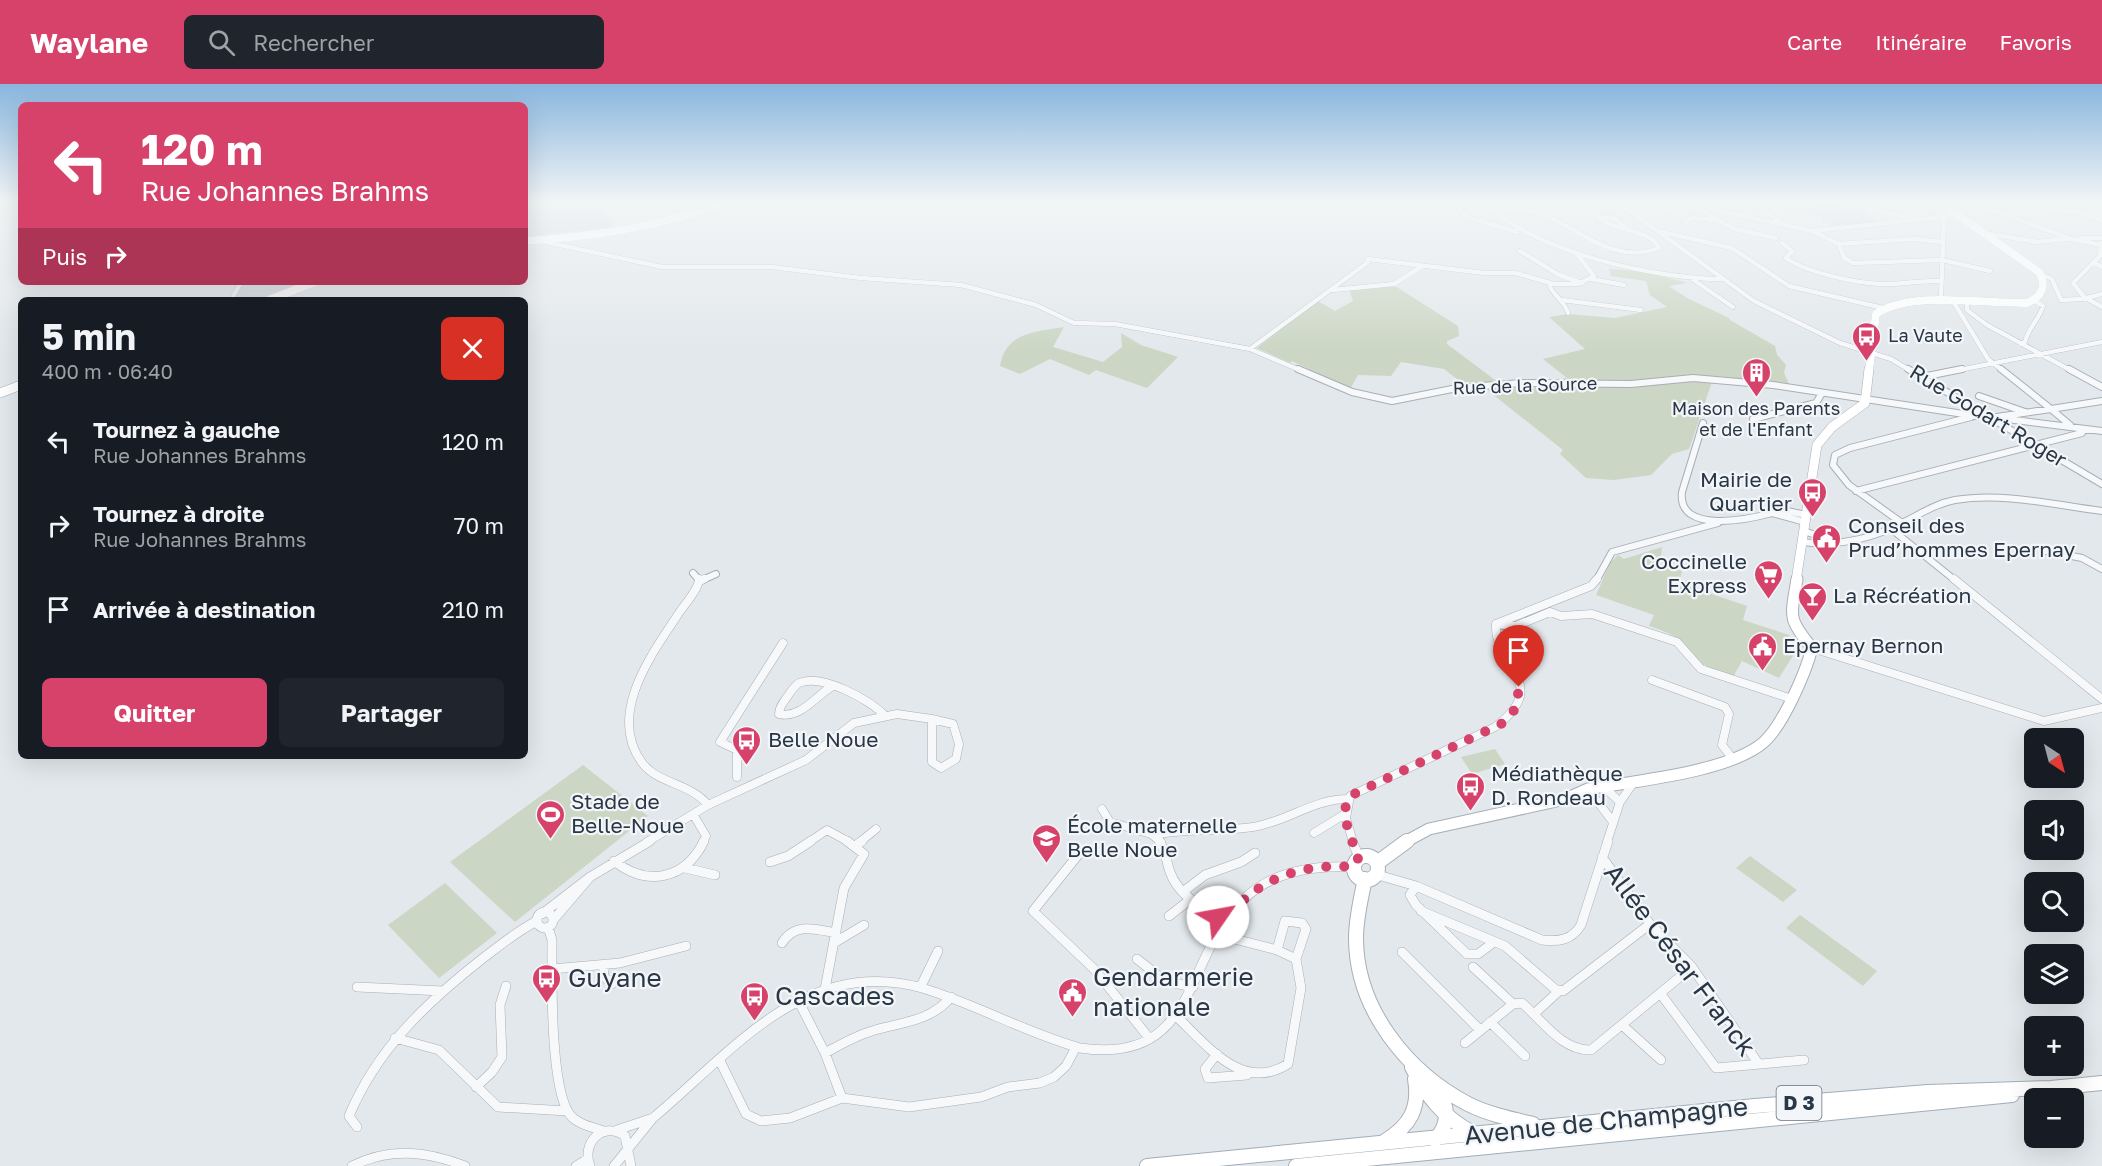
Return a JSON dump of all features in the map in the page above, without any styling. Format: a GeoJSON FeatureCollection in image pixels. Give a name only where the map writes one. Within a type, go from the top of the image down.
{"type":"FeatureCollection","features":[{"type":"Feature","properties":{"kind":"street","name":"Rue de la Source"},"geometry":{"type":"LineString","coordinates":[[596,251],[662,267],[761,267],[961,285],[1036,305],[1070,322],[1134,327],[1250,349],[1352,392],[1392,401],[1457,388],[1521,383],[1631,384],[1693,378],[1773,385],[1990,418]]}},
{"type":"Feature","properties":{"kind":"street"},"geometry":{"type":"LineString","coordinates":[[1521,251],[1559,275],[1583,283]]}},
{"type":"Feature","properties":{"kind":"street"},"geometry":{"type":"LineString","coordinates":[[1628,251],[1648,251]]}},
{"type":"Feature","properties":{"kind":"street","name":"Rue Godart Roger"},"geometry":{"type":"LineString","coordinates":[[1687,251],[1754,301],[1840,343],[1891,359],[2102,484]]}},
{"type":"Feature","properties":{"kind":"street"},"geometry":{"type":"LineString","coordinates":[[1739,251],[1774,279],[1789,286],[1883,308],[1948,301],[2008,305],[2035,301],[2042,294],[2041,274]]}},
{"type":"Feature","properties":{"kind":"street"},"geometry":{"type":"LineString","coordinates":[[1792,251],[1786,258],[1793,263],[1848,278],[1880,284],[1913,280],[1941,281]]}},
{"type":"Feature","properties":{"kind":"street"},"geometry":{"type":"LineString","coordinates":[[1842,251],[1844,258],[1860,264],[1889,260],[1942,260],[1990,271]]}},
{"type":"Feature","properties":{"kind":"street"},"geometry":{"type":"LineString","coordinates":[[1942,251],[1941,298],[1948,301],[1993,363],[2070,425]]}},
{"type":"Feature","properties":{"kind":"street"},"geometry":{"type":"LineString","coordinates":[[2010,251],[2041,274],[2052,279],[2059,297],[2066,301],[2102,294]]}},
{"type":"Feature","properties":{"kind":"street"},"geometry":{"type":"LineString","coordinates":[[2100,251],[2100,256],[2073,283],[2076,289],[2102,307]]}},
{"type":"Feature","properties":{"kind":"street"},"geometry":{"type":"LineString","coordinates":[[1575,252],[1692,279],[1724,279]]}},
{"type":"Feature","properties":{"kind":"street"},"geometry":{"type":"LineString","coordinates":[[1575,252],[1593,273],[1591,279]]}},
{"type":"Feature","properties":{"kind":"street"},"geometry":{"type":"LineString","coordinates":[[1250,349],[1368,259],[1421,267],[1521,274],[1549,283],[1583,283],[1591,279],[1624,285]]}},
{"type":"Feature","properties":{"kind":"street"},"geometry":{"type":"LineString","coordinates":[[2093,262],[2102,267]]}},
{"type":"Feature","properties":{"kind":"street"},"geometry":{"type":"LineString","coordinates":[[1327,292],[1394,284],[1421,267]]}},
{"type":"Feature","properties":{"kind":"street"},"geometry":{"type":"LineString","coordinates":[[1692,279],[1733,307]]}},
{"type":"Feature","properties":{"kind":"street"},"geometry":{"type":"LineString","coordinates":[[1549,283],[1550,289],[1562,300],[1569,313]]}},
{"type":"Feature","properties":{"kind":"street"},"geometry":{"type":"LineString","coordinates":[[270,297],[300,285]]}},
{"type":"Feature","properties":{"kind":"street"},"geometry":{"type":"LineString","coordinates":[[277,297],[307,285]]}},
{"type":"Feature","properties":{"kind":"street"},"geometry":{"type":"LineString","coordinates":[[1562,300],[1641,310]]}},
{"type":"Feature","properties":{"kind":"street"},"geometry":{"type":"LineString","coordinates":[[2021,344],[2025,342],[2026,329],[2042,313],[2043,306],[2035,301]]}},
{"type":"Feature","properties":{"kind":"street"},"geometry":{"type":"LineString","coordinates":[[1967,302],[1966,308],[1970,313],[2021,344],[2102,387]]}},
{"type":"Feature","properties":{"kind":"street"},"geometry":{"type":"LineString","coordinates":[[1883,308],[1876,314],[1866,400],[1863,406],[1832,426],[1817,445],[1791,616],[1794,627],[1812,648],[2044,721],[2102,708]]}},
{"type":"Feature","properties":{"kind":"street"},"geometry":{"type":"LineString","coordinates":[[1921,377],[2102,342]]}},
{"type":"Feature","properties":{"kind":"street"},"geometry":{"type":"LineString","coordinates":[[0,393],[18,386]]}},
{"type":"Feature","properties":{"kind":"street"},"geometry":{"type":"LineString","coordinates":[[1753,419],[1816,403],[1821,393]]}},
{"type":"Feature","properties":{"kind":"street"},"geometry":{"type":"LineString","coordinates":[[1979,396],[2027,413]]}},
{"type":"Feature","properties":{"kind":"street"},"geometry":{"type":"LineString","coordinates":[[1990,418],[2102,401]]}},
{"type":"Feature","properties":{"kind":"street"},"geometry":{"type":"LineString","coordinates":[[1902,523],[1856,490],[1833,468],[1833,458],[1839,452],[1973,416]]}},
{"type":"Feature","properties":{"kind":"street"},"geometry":{"type":"LineString","coordinates":[[1998,417],[2070,425],[2102,432]]}},
{"type":"Feature","properties":{"kind":"street"},"geometry":{"type":"LineString","coordinates":[[1703,423],[1681,500],[1693,514],[1718,523]]}},
{"type":"Feature","properties":{"kind":"street"},"geometry":{"type":"LineString","coordinates":[[1856,490],[2082,433],[2084,429]]}},
{"type":"Feature","properties":{"kind":"street"},"geometry":{"type":"LineString","coordinates":[[1805,523],[1822,545],[1890,528],[1935,505],[1974,498],[2016,500],[2102,511]]}},
{"type":"Feature","properties":{"kind":"street"},"geometry":{"type":"LineString","coordinates":[[1496,624],[1591,586],[1596,581],[1606,557],[1612,552],[1718,523],[1732,523],[1787,510],[1838,542]]}},
{"type":"Feature","properties":{"kind":"street"},"geometry":{"type":"LineString","coordinates":[[1890,528],[2102,699]]}},
{"type":"Feature","properties":{"kind":"street"},"geometry":{"type":"LineString","coordinates":[[2046,551],[2082,558],[2102,569]]}},
{"type":"Feature","properties":{"kind":"street"},"geometry":{"type":"LineString","coordinates":[[693,573],[700,581]]}},
{"type":"Feature","properties":{"kind":"street"},"geometry":{"type":"LineString","coordinates":[[708,806],[696,790],[667,779],[645,766],[635,752],[630,727],[634,699],[647,661],[700,581],[716,574]]}},
{"type":"Feature","properties":{"kind":"street"},"geometry":{"type":"LineString","coordinates":[[1496,624],[1516,626],[1550,612],[1563,617],[1580,613],[1592,614],[1677,642],[1693,664],[1701,669],[1789,698]]}},
{"type":"Feature","properties":{"kind":"street"},"geometry":{"type":"LineString","coordinates":[[1102,810],[1105,818],[1112,824],[1155,836],[1169,832],[1250,828],[1281,820],[1331,800],[1347,799],[1495,727],[1513,713],[1518,702],[1518,676],[1512,662],[1495,638],[1496,624]]}},
{"type":"Feature","properties":{"kind":"street"},"geometry":{"type":"LineString","coordinates":[[737,777],[737,750],[720,742],[783,643]]}},
{"type":"Feature","properties":{"kind":"street"},"geometry":{"type":"LineString","coordinates":[[1545,1133],[1482,1111],[1433,1083],[1410,1061],[1378,1018],[1360,973],[1356,927],[1373,872],[1412,837],[1434,827],[1733,759],[1754,750],[1771,734],[1812,648]]}},
{"type":"Feature","properties":{"kind":"street"},"geometry":{"type":"LineString","coordinates":[[1652,680],[1725,707],[1729,714],[1722,745],[1733,759]]}},
{"type":"Feature","properties":{"kind":"street"},"geometry":{"type":"LineString","coordinates":[[831,687],[795,714],[787,716],[779,714],[779,708],[801,683],[809,681],[831,687],[863,696],[881,709],[885,716]]}},
{"type":"Feature","properties":{"kind":"street"},"geometry":{"type":"LineString","coordinates":[[357,1127],[349,1116],[353,1106],[370,1071],[395,1038],[443,991],[509,939],[536,922],[542,914],[590,877],[693,814],[806,760],[854,723],[885,716],[913,715],[933,718],[953,724],[958,733],[959,758],[953,764],[941,768],[932,762],[930,727],[933,718]]}},
{"type":"Feature","properties":{"kind":"street"},"geometry":{"type":"LineString","coordinates":[[1347,799],[1346,814],[1356,875],[1373,872],[1416,886],[1523,933],[1546,940],[1563,941],[1573,936],[1581,925],[1620,802],[1635,781]]}},
{"type":"Feature","properties":{"kind":"street"},"geometry":{"type":"LineString","coordinates":[[1605,788],[1620,802]]}},
{"type":"Feature","properties":{"kind":"street"},"geometry":{"type":"LineString","coordinates":[[1590,792],[1613,822]]}},
{"type":"Feature","properties":{"kind":"street"},"geometry":{"type":"LineString","coordinates":[[614,861],[624,871],[639,878],[673,874],[685,868],[706,836],[693,814]]}},
{"type":"Feature","properties":{"kind":"street"},"geometry":{"type":"LineString","coordinates":[[1314,833],[1346,814]]}},
{"type":"Feature","properties":{"kind":"street"},"geometry":{"type":"LineString","coordinates":[[855,846],[876,829]]}},
{"type":"Feature","properties":{"kind":"street"},"geometry":{"type":"LineString","coordinates":[[770,862],[788,856],[827,830],[855,846],[864,858],[847,879],[825,989]]}},
{"type":"Feature","properties":{"kind":"street"},"geometry":{"type":"LineString","coordinates":[[1155,836],[1164,847],[1173,878],[1191,899],[1209,913],[1226,920]]}},
{"type":"Feature","properties":{"kind":"street"},"geometry":{"type":"LineString","coordinates":[[1184,891],[1205,875],[1241,862],[1255,853]]}},
{"type":"Feature","properties":{"kind":"street"},"geometry":{"type":"LineString","coordinates":[[1078,855],[1058,882],[1036,904],[1033,911],[1095,970],[1149,1038]]}},
{"type":"Feature","properties":{"kind":"street"},"geometry":{"type":"LineString","coordinates":[[614,1166],[621,1161],[627,1147],[653,1118],[772,1017],[798,1000],[825,989],[871,980],[921,986],[1076,1049],[1093,1051],[1117,1049],[1149,1038],[1176,1016],[1226,920],[1248,896],[1282,875],[1355,862],[1369,857],[1373,872]]}},
{"type":"Feature","properties":{"kind":"street","name":"Allée César Franck"},"geometry":{"type":"LineString","coordinates":[[1602,857],[1650,924],[1692,967],[1758,1063]]}},
{"type":"Feature","properties":{"kind":"street"},"geometry":{"type":"LineString","coordinates":[[685,868],[715,875]]}},
{"type":"Feature","properties":{"kind":"street"},"geometry":{"type":"LineString","coordinates":[[536,922],[537,927],[551,923],[590,877]]}},
{"type":"Feature","properties":{"kind":"street"},"geometry":{"type":"LineString","coordinates":[[1416,886],[1410,895],[1421,910],[1470,956],[1478,954],[1494,942]]}},
{"type":"Feature","properties":{"kind":"street"},"geometry":{"type":"LineString","coordinates":[[1169,916],[1191,899]]}},
{"type":"Feature","properties":{"kind":"street"},"geometry":{"type":"LineString","coordinates":[[1421,910],[1517,954],[1559,991]]}},
{"type":"Feature","properties":{"kind":"street"},"geometry":{"type":"LineString","coordinates":[[542,914],[549,913],[551,923],[555,1033],[562,1096],[567,1111],[584,1126],[604,1131],[617,1130],[653,1118]]}},
{"type":"Feature","properties":{"kind":"street"},"geometry":{"type":"LineString","coordinates":[[1217,1054],[1205,1069],[1208,1078],[1280,1071],[1288,1065],[1301,988],[1296,959],[1306,929],[1302,923],[1285,921],[1277,950]]}},
{"type":"Feature","properties":{"kind":"street"},"geometry":{"type":"LineString","coordinates":[[1535,1013],[1559,991],[1568,990],[1650,924]]}},
{"type":"Feature","properties":{"kind":"street"},"geometry":{"type":"LineString","coordinates":[[834,944],[864,925]]}},
{"type":"Feature","properties":{"kind":"street"},"geometry":{"type":"LineString","coordinates":[[782,943],[789,932],[799,927],[836,933]]}},
{"type":"Feature","properties":{"kind":"street"},"geometry":{"type":"LineString","coordinates":[[1219,935],[1277,950],[1296,959]]}},
{"type":"Feature","properties":{"kind":"street"},"geometry":{"type":"LineString","coordinates":[[552,969],[605,965],[686,946]]}},
{"type":"Feature","properties":{"kind":"street"},"geometry":{"type":"LineString","coordinates":[[921,986],[938,951]]}},
{"type":"Feature","properties":{"kind":"street"},"geometry":{"type":"LineString","coordinates":[[1401,952],[1480,1030]]}},
{"type":"Feature","properties":{"kind":"street"},"geometry":{"type":"LineString","coordinates":[[1137,959],[1165,981],[1193,987]]}},
{"type":"Feature","properties":{"kind":"street"},"geometry":{"type":"LineString","coordinates":[[605,965],[603,976],[612,984]]}},
{"type":"Feature","properties":{"kind":"street"},"geometry":{"type":"LineString","coordinates":[[1465,1043],[1513,1004],[1520,1002],[1571,1046],[1585,1052],[1622,1025],[1692,967]]}},
{"type":"Feature","properties":{"kind":"street"},"geometry":{"type":"LineString","coordinates":[[1473,968],[1513,1004]]}},
{"type":"Feature","properties":{"kind":"street"},"geometry":{"type":"LineString","coordinates":[[476,1087],[492,1072],[502,1057],[500,1005],[506,986]]}},
{"type":"Feature","properties":{"kind":"street"},"geometry":{"type":"LineString","coordinates":[[357,987],[443,991]]}},
{"type":"Feature","properties":{"kind":"street"},"geometry":{"type":"LineString","coordinates":[[1660,993],[1716,1068],[1804,1060]]}},
{"type":"Feature","properties":{"kind":"street"},"geometry":{"type":"LineString","coordinates":[[825,1053],[873,1030],[922,1020],[937,1012],[951,997]]}},
{"type":"Feature","properties":{"kind":"street"},"geometry":{"type":"LineString","coordinates":[[798,1000],[825,1053],[842,1098]]}},
{"type":"Feature","properties":{"kind":"street"},"geometry":{"type":"LineString","coordinates":[[1176,1016],[1232,1066],[1249,1074]]}},
{"type":"Feature","properties":{"kind":"street"},"geometry":{"type":"LineString","coordinates":[[1490,1022],[1525,1056]]}},
{"type":"Feature","properties":{"kind":"street"},"geometry":{"type":"LineString","coordinates":[[1622,1025],[1662,1060]]}},
{"type":"Feature","properties":{"kind":"street"},"geometry":{"type":"LineString","coordinates":[[395,1038],[439,1050],[498,1107],[567,1111]]}},
{"type":"Feature","properties":{"kind":"street"},"geometry":{"type":"LineString","coordinates":[[720,1061],[746,1114],[754,1120],[790,1118],[842,1098],[899,1107],[970,1100],[1008,1087],[1040,1083],[1054,1077],[1066,1066],[1076,1049]]}},
{"type":"Feature","properties":{"kind":"street"},"geometry":{"type":"LineString","coordinates":[[1410,1061],[1423,1088],[1448,1117],[1473,1134]]}},
{"type":"Feature","properties":{"kind":"street"},"geometry":{"type":"LineString","coordinates":[[1377,1144],[1402,1130],[1416,1111],[1417,1089],[1410,1061]]}},
{"type":"Feature","properties":{"kind":"street"},"geometry":{"type":"LineString","coordinates":[[1406,1155],[1438,1138],[1445,1128],[1448,1117],[1444,1103],[1433,1083]]}},
{"type":"Feature","properties":{"kind":"street","name":"D 3"},"geometry":{"type":"LineString","coordinates":[[1296,1166],[1406,1155],[1545,1133],[1984,1098],[2102,1083]]}},
{"type":"Feature","properties":{"kind":"street"},"geometry":{"type":"LineString","coordinates":[[617,1130],[625,1136],[631,1166]]}},
{"type":"Feature","properties":{"kind":"street"},"geometry":{"type":"LineString","coordinates":[[576,1166],[588,1163],[589,1143],[604,1131]]}},
{"type":"Feature","properties":{"kind":"street","name":"Avenue de Champagne"},"geometry":{"type":"LineString","coordinates":[[1147,1166],[1473,1134],[1545,1133]]}},
{"type":"Feature","properties":{"kind":"street"},"geometry":{"type":"LineString","coordinates":[[352,1166],[378,1154],[402,1151],[465,1166]]}},
{"type":"Feature","properties":{"kind":"shaded area"},"geometry":{"type":"Polygon","coordinates":[[[241,285],[294,285],[264,297],[235,297],[241,285]]]}},
{"type":"Feature","properties":{"kind":"green space"},"geometry":{"type":"Polygon","coordinates":[[[1609,269],[1638,271],[1687,283],[1669,286],[1775,346],[1777,355],[1786,365],[1784,373],[1789,384],[1702,376],[1611,382],[1541,381],[1567,378],[1543,359],[1585,349],[1549,317],[1568,314],[1615,318],[1667,307],[1650,295],[1646,281],[1611,276],[1609,269]]]}},
{"type":"Feature","properties":{"kind":"green space"},"geometry":{"type":"Polygon","coordinates":[[[1395,286],[1458,326],[1459,336],[1447,341],[1447,344],[1499,383],[1465,385],[1444,369],[1401,362],[1391,376],[1358,375],[1350,389],[1307,371],[1309,369],[1292,361],[1290,363],[1257,348],[1318,301],[1335,311],[1353,301],[1349,289],[1395,286]]]}},
{"type":"Feature","properties":{"kind":"green space"},"geometry":{"type":"Polygon","coordinates":[[[1064,327],[1053,347],[1103,362],[1122,347],[1121,333],[1141,345],[1178,357],[1147,388],[1096,370],[1089,375],[1050,359],[1020,374],[1000,366],[1008,346],[1015,340],[1033,333],[1064,327]]]}},
{"type":"Feature","properties":{"kind":"green space"},"geometry":{"type":"Polygon","coordinates":[[[1695,379],[1712,382],[1689,449],[1672,454],[1651,475],[1614,480],[1586,478],[1560,454],[1563,450],[1486,389],[1522,384],[1695,379]]]}},
{"type":"Feature","properties":{"kind":"green space"},"geometry":{"type":"Polygon","coordinates":[[[1662,547],[1660,565],[1682,571],[1679,583],[1747,606],[1743,620],[1789,635],[1796,651],[1779,678],[1742,661],[1733,677],[1696,662],[1677,638],[1649,626],[1654,615],[1596,595],[1610,563],[1618,555],[1624,559],[1662,547]]]}},
{"type":"Feature","properties":{"kind":"green space"},"geometry":{"type":"Polygon","coordinates":[[[1495,749],[1505,764],[1472,774],[1461,757],[1495,749]]]}},
{"type":"Feature","properties":{"kind":"green space","name":"Stade de Belle-Noue"},"geometry":{"type":"Polygon","coordinates":[[[583,765],[648,816],[515,922],[450,862],[583,765]]]}},
{"type":"Feature","properties":{"kind":"green space"},"geometry":{"type":"Polygon","coordinates":[[[1750,856],[1797,890],[1783,902],[1736,868],[1750,856]]]}},
{"type":"Feature","properties":{"kind":"green space"},"geometry":{"type":"Polygon","coordinates":[[[445,883],[497,933],[439,978],[388,925],[445,883]]]}},
{"type":"Feature","properties":{"kind":"green space"},"geometry":{"type":"Polygon","coordinates":[[[1800,915],[1877,971],[1863,986],[1786,928],[1800,915]]]}},
{"type":"Feature","properties":{"kind":"place","name":"La Vaute"},"geometry":{"type":"Point","coordinates":[1867,362]}},
{"type":"Feature","properties":{"kind":"place","name":"Maison des Parents et de l'Enfant"},"geometry":{"type":"Point","coordinates":[1756,398]}},
{"type":"Feature","properties":{"kind":"place","name":"Mairie de Quartier"},"geometry":{"type":"Point","coordinates":[1813,518]}},
{"type":"Feature","properties":{"kind":"place","name":"Conseil des Prud’hommes Epernay"},"geometry":{"type":"Point","coordinates":[1827,564]}},
{"type":"Feature","properties":{"kind":"place","name":"Coccinelle Express"},"geometry":{"type":"Point","coordinates":[1768,600]}},
{"type":"Feature","properties":{"kind":"place","name":"La Récréation"},"geometry":{"type":"Point","coordinates":[1812,622]}},
{"type":"Feature","properties":{"kind":"place","name":"Epernay Bernon"},"geometry":{"type":"Point","coordinates":[1762,672]}},
{"type":"Feature","properties":{"kind":"place","name":"Belle Noue"},"geometry":{"type":"Point","coordinates":[747,766]}},
{"type":"Feature","properties":{"kind":"place","name":"Médiathèque D. Rondeau"},"geometry":{"type":"Point","coordinates":[1470,812]}},
{"type":"Feature","properties":{"kind":"place","name":"Stade de Belle-Noue"},"geometry":{"type":"Point","coordinates":[550,840]}},
{"type":"Feature","properties":{"kind":"place","name":"École maternelle Belle Noue"},"geometry":{"type":"Point","coordinates":[1046,864]}},
{"type":"Feature","properties":{"kind":"place","name":"Guyane"},"geometry":{"type":"Point","coordinates":[547,1004]}},
{"type":"Feature","properties":{"kind":"place","name":"Gendarmerie nationale"},"geometry":{"type":"Point","coordinates":[1072,1018]}},
{"type":"Feature","properties":{"kind":"place","name":"Cascades"},"geometry":{"type":"Point","coordinates":[754,1022]}},
{"type":"Feature","properties":{"kind":"route"},"geometry":{"type":"LineString","coordinates":[[1218,917],[1226,920],[1234,909],[1256,889],[1282,875],[1317,867],[1352,867],[1352,863],[1359,857],[1351,837],[1345,808],[1350,796],[1503,723],[1516,708],[1519,687]]}}]}
